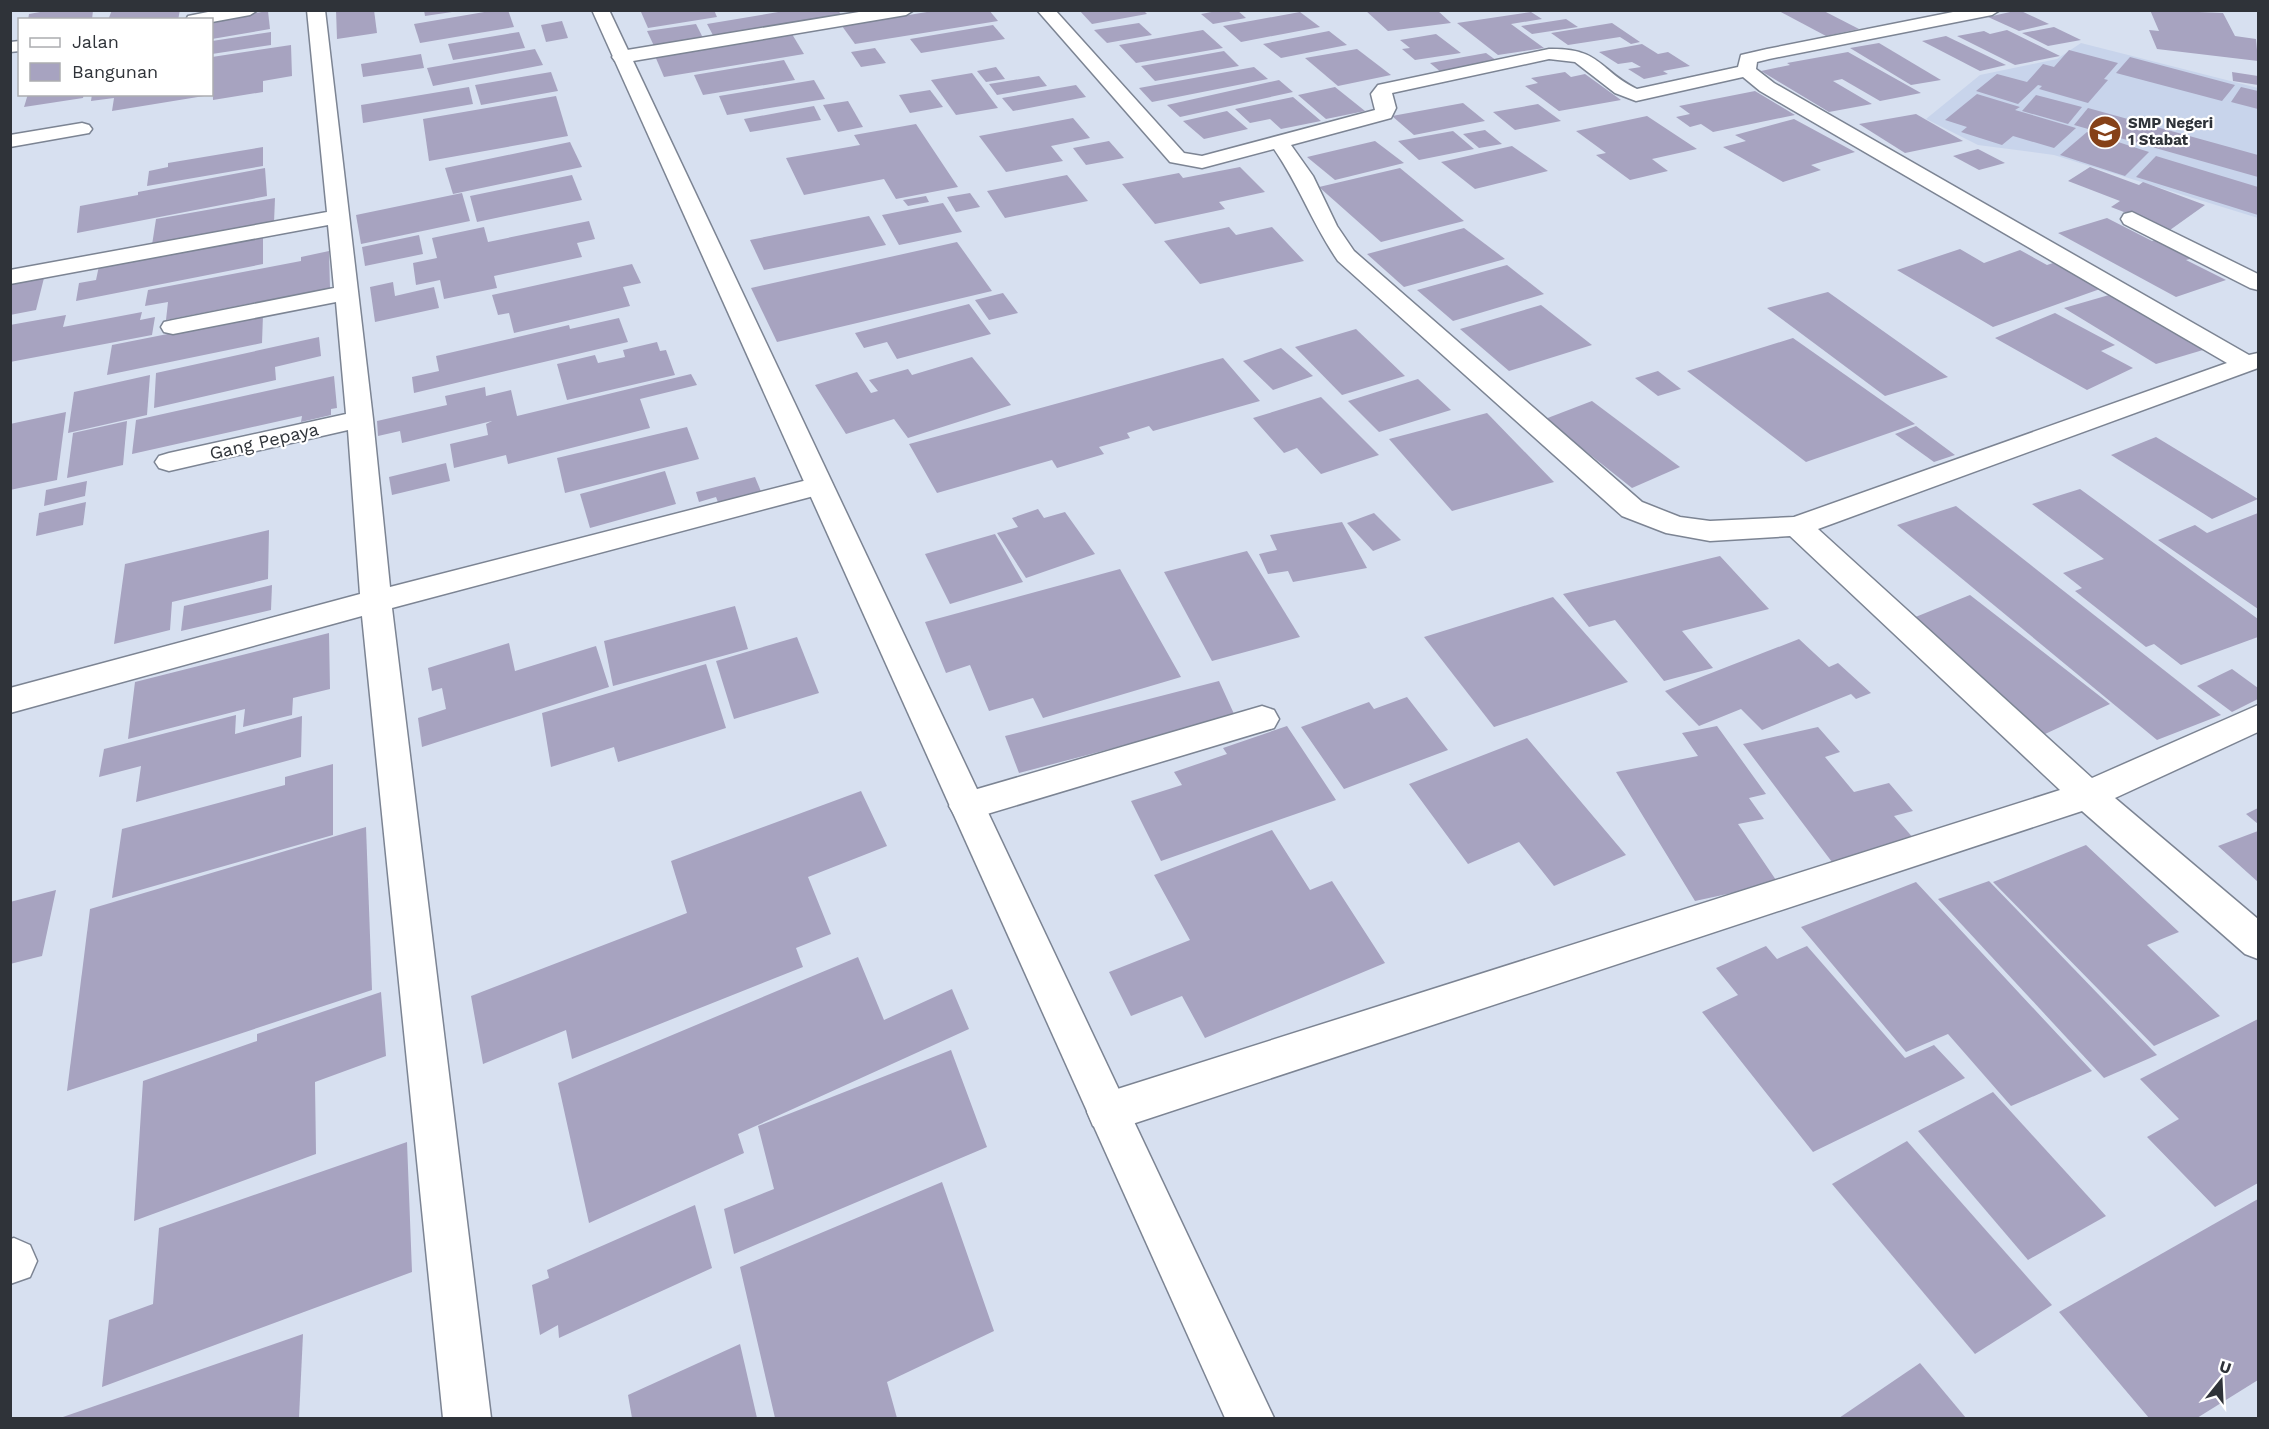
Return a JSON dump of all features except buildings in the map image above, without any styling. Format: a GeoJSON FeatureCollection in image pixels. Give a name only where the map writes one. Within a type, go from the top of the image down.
{"type":"FeatureCollection","features":[{"type":"Feature","properties":{"kind":"street"},"geometry":{"type":"LineString","coordinates":[[205,18],[250,10]]}},
{"type":"Feature","properties":{"kind":"street"},"geometry":{"type":"LineString","coordinates":[[316,10],[360,419],[376,601],[467,1419]]}},
{"type":"Feature","properties":{"kind":"street"},"geometry":{"type":"LineString","coordinates":[[600,10],[1250,1419]]}},
{"type":"Feature","properties":{"kind":"street"},"geometry":{"type":"LineString","coordinates":[[621,57],[906,10]]}},
{"type":"Feature","properties":{"kind":"street"},"geometry":{"type":"LineString","coordinates":[[1045,10],[1176,158],[1202,162],[1383,114],[1386,108],[1381,94],[1385,89],[1549,54],[1566,53],[1584,58],[1627,93],[1636,95],[1747,72],[1767,87],[2253,362]]}},
{"type":"Feature","properties":{"kind":"street"},"geometry":{"type":"LineString","coordinates":[[1747,72],[1748,60],[1767,54],[1992,10]]}},
{"type":"Feature","properties":{"kind":"street"},"geometry":{"type":"LineString","coordinates":[[10,141],[82,129]]}},
{"type":"Feature","properties":{"kind":"street"},"geometry":{"type":"LineString","coordinates":[[1279,142],[1303,176],[1326,226],[1346,256],[1632,509],[1676,526],[1710,531],[1797,526],[2253,362]]}},
{"type":"Feature","properties":{"kind":"street"},"geometry":{"type":"LineString","coordinates":[[10,277],[338,217]]}},
{"type":"Feature","properties":{"kind":"street"},"geometry":{"type":"LineString","coordinates":[[2132,219],[2259,283]]}},
{"type":"Feature","properties":{"kind":"street"},"geometry":{"type":"LineString","coordinates":[[173,327],[347,293]]}},
{"type":"Feature","properties":{"kind":"street","name":"Gang Pepaya"},"geometry":{"type":"LineString","coordinates":[[169,462],[360,419]]}},
{"type":"Feature","properties":{"kind":"street"},"geometry":{"type":"LineString","coordinates":[[10,701],[376,601],[819,486]]}},
{"type":"Feature","properties":{"kind":"street"},"geometry":{"type":"LineString","coordinates":[[1797,526],[2088,795],[2259,942]]}},
{"type":"Feature","properties":{"kind":"street"},"geometry":{"type":"LineString","coordinates":[[1108,1112],[2088,795],[2259,718]]}},
{"type":"Feature","properties":{"kind":"street"},"geometry":{"type":"LineString","coordinates":[[967,806],[1262,719]]}},
{"type":"Feature","properties":{"kind":"shaded area","name":"SMP Negeri 1 Stabat"},"geometry":{"type":"Polygon","coordinates":[[[2081,43],[2258,88],[2258,218],[2054,155],[1978,145],[1926,119],[1980,75],[2057,59],[2081,43]]]}},
{"type":"Feature","properties":{"kind":"place","name":"SMP Negeri 1 Stabat"},"geometry":{"type":"Point","coordinates":[2105,132]}}]}
